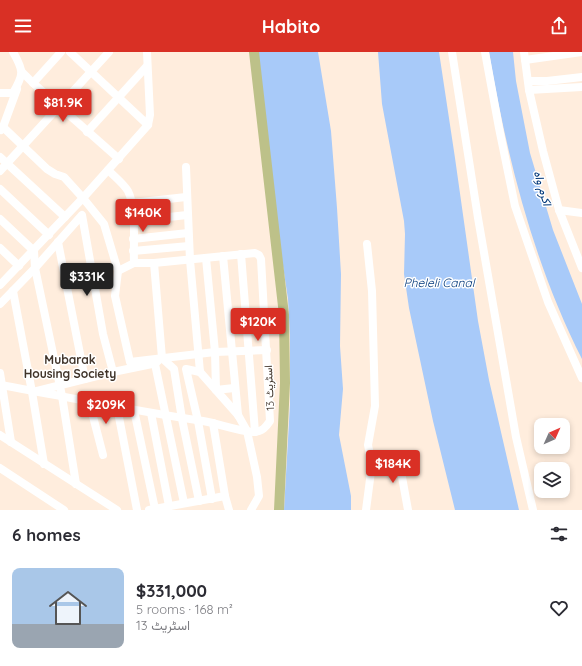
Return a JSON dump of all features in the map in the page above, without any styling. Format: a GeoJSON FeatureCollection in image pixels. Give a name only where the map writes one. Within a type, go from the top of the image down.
{"type":"FeatureCollection","features":[{"type":"Feature","properties":{"kind":"main road"},"geometry":{"type":"LineString","coordinates":[[254,52],[284,315],[285,383],[279,510]]}},
{"type":"Feature","properties":{"kind":"street"},"geometry":{"type":"LineString","coordinates":[[13,52],[21,76],[2,128],[47,169],[64,177],[104,224],[118,271],[115,296],[130,362],[215,352],[267,350]]}},
{"type":"Feature","properties":{"kind":"street"},"geometry":{"type":"LineString","coordinates":[[33,83],[61,52]]}},
{"type":"Feature","properties":{"kind":"street"},"geometry":{"type":"LineString","coordinates":[[70,52],[148,125]]}},
{"type":"Feature","properties":{"kind":"street"},"geometry":{"type":"LineString","coordinates":[[0,171],[110,52]]}},
{"type":"Feature","properties":{"kind":"street"},"geometry":{"type":"LineString","coordinates":[[1,283],[34,251],[148,125],[150,115],[147,52]]}},
{"type":"Feature","properties":{"kind":"street"},"geometry":{"type":"LineString","coordinates":[[452,52],[478,218],[516,437],[533,510]]}},
{"type":"Feature","properties":{"kind":"street"},"geometry":{"type":"LineString","coordinates":[[485,52],[515,206],[548,302],[582,378]]}},
{"type":"Feature","properties":{"kind":"street"},"geometry":{"type":"LineString","coordinates":[[582,52],[525,56],[529,90],[543,151],[559,210],[582,268]]}},
{"type":"Feature","properties":{"kind":"street"},"geometry":{"type":"LineString","coordinates":[[87,132],[147,66]]}},
{"type":"Feature","properties":{"kind":"street"},"geometry":{"type":"LineString","coordinates":[[21,76],[33,83],[87,132],[119,158]]}},
{"type":"Feature","properties":{"kind":"street"},"geometry":{"type":"LineString","coordinates":[[0,93],[13,94],[21,76]]}},
{"type":"Feature","properties":{"kind":"street"},"geometry":{"type":"LineString","coordinates":[[528,81],[547,81],[582,77]]}},
{"type":"Feature","properties":{"kind":"street"},"geometry":{"type":"LineString","coordinates":[[529,90],[582,87]]}},
{"type":"Feature","properties":{"kind":"street"},"geometry":{"type":"LineString","coordinates":[[0,157],[65,217]]}},
{"type":"Feature","properties":{"kind":"street"},"geometry":{"type":"LineString","coordinates":[[186,167],[188,233],[200,372],[251,432]]}},
{"type":"Feature","properties":{"kind":"street"},"geometry":{"type":"LineString","coordinates":[[108,170],[124,185],[132,203],[134,263]]}},
{"type":"Feature","properties":{"kind":"street"},"geometry":{"type":"LineString","coordinates":[[0,189],[49,234]]}},
{"type":"Feature","properties":{"kind":"street"},"geometry":{"type":"LineString","coordinates":[[132,203],[186,197]]}},
{"type":"Feature","properties":{"kind":"street"},"geometry":{"type":"LineString","coordinates":[[559,210],[582,213]]}},
{"type":"Feature","properties":{"kind":"street"},"geometry":{"type":"LineString","coordinates":[[0,304],[36,268],[82,215],[103,334],[113,372]]}},
{"type":"Feature","properties":{"kind":"street"},"geometry":{"type":"LineString","coordinates":[[133,221],[188,215]]}},
{"type":"Feature","properties":{"kind":"street"},"geometry":{"type":"LineString","coordinates":[[0,219],[34,251],[36,268],[62,396],[76,484]]}},
{"type":"Feature","properties":{"kind":"street"},"geometry":{"type":"LineString","coordinates":[[133,239],[188,233]]}},
{"type":"Feature","properties":{"kind":"street"},"geometry":{"type":"LineString","coordinates":[[58,242],[85,379]]}},
{"type":"Feature","properties":{"kind":"street"},"geometry":{"type":"LineString","coordinates":[[366,510],[371,460],[368,445],[375,406],[372,291],[367,244]]}},
{"type":"Feature","properties":{"kind":"street"},"geometry":{"type":"LineString","coordinates":[[133,251],[189,246]]}},
{"type":"Feature","properties":{"kind":"street"},"geometry":{"type":"LineString","coordinates":[[0,248],[19,266]]}},
{"type":"Feature","properties":{"kind":"street","name":"اسٹریٹ 13"},"geometry":{"type":"LineString","coordinates":[[118,271],[134,263],[154,263],[255,253],[259,255],[267,350],[270,421],[261,431],[251,432]]}},
{"type":"Feature","properties":{"kind":"street"},"geometry":{"type":"LineString","coordinates":[[241,254],[248,350],[251,432],[259,496],[251,510]]}},
{"type":"Feature","properties":{"kind":"street"},"geometry":{"type":"LineString","coordinates":[[223,256],[234,388],[238,415]]}},
{"type":"Feature","properties":{"kind":"street"},"geometry":{"type":"LineString","coordinates":[[206,258],[215,352],[216,390]]}},
{"type":"Feature","properties":{"kind":"street"},"geometry":{"type":"LineString","coordinates":[[154,263],[162,358],[174,369],[198,501]]}},
{"type":"Feature","properties":{"kind":"street"},"geometry":{"type":"LineString","coordinates":[[12,291],[32,392],[44,464]]}},
{"type":"Feature","properties":{"kind":"street"},"geometry":{"type":"LineString","coordinates":[[32,392],[113,372],[154,364],[162,358]]}},
{"type":"Feature","properties":{"kind":"street"},"geometry":{"type":"LineString","coordinates":[[154,364],[184,503]]}},
{"type":"Feature","properties":{"kind":"street"},"geometry":{"type":"LineString","coordinates":[[174,369],[186,369],[200,372]]}},
{"type":"Feature","properties":{"kind":"street"},"geometry":{"type":"LineString","coordinates":[[186,369],[198,421],[212,498]]}},
{"type":"Feature","properties":{"kind":"street"},"geometry":{"type":"LineString","coordinates":[[0,373],[11,442]]}},
{"type":"Feature","properties":{"kind":"street"},"geometry":{"type":"LineString","coordinates":[[1,386],[182,419],[213,423],[251,432]]}},
{"type":"Feature","properties":{"kind":"street"},"geometry":{"type":"LineString","coordinates":[[216,390],[234,388]]}},
{"type":"Feature","properties":{"kind":"street"},"geometry":{"type":"LineString","coordinates":[[89,401],[103,455]]}},
{"type":"Feature","properties":{"kind":"street"},"geometry":{"type":"LineString","coordinates":[[117,407],[137,510]]}},
{"type":"Feature","properties":{"kind":"street"},"geometry":{"type":"LineString","coordinates":[[134,410],[152,510],[226,496]]}},
{"type":"Feature","properties":{"kind":"street"},"geometry":{"type":"LineString","coordinates":[[151,413],[169,506]]}},
{"type":"Feature","properties":{"kind":"street"},"geometry":{"type":"LineString","coordinates":[[213,423],[229,510]]}},
{"type":"Feature","properties":{"kind":"street"},"geometry":{"type":"LineString","coordinates":[[0,435],[117,510]]}},
{"type":"Feature","properties":{"kind":"street"},"geometry":{"type":"LineString","coordinates":[[371,460],[398,457],[408,510]]}},
{"type":"Feature","properties":{"kind":"street"},"geometry":{"type":"LineString","coordinates":[[0,468],[64,510]]}},
{"type":"Feature","properties":{"kind":"water"},"geometry":{"type":"Polygon","coordinates":[[[257,52],[318,52],[331,131],[337,208],[341,274],[340,346],[343,389],[339,435],[351,496],[351,510],[284,510],[290,404],[290,335],[288,299],[281,253],[257,52]]]}},
{"type":"Feature","properties":{"kind":"water","name":"Pheleli Canal"},"geometry":{"type":"Polygon","coordinates":[[[378,52],[439,52],[478,321],[489,380],[519,510],[455,510],[433,421],[409,308],[404,274],[404,221],[382,104],[378,52]]]}},
{"type":"Feature","properties":{"kind":"water"},"geometry":{"type":"Polygon","coordinates":[[[489,52],[513,52],[516,81],[530,153],[553,230],[582,304],[582,359],[549,285],[524,209],[504,131],[489,52]]]}},
{"type":"Feature","properties":{"kind":"district","name":"Mubarak Housing Society"},"geometry":{"type":"Point","coordinates":[70,366]}},
{"type":"Feature","properties":{"kind":"water label","name":"اکرم واہ"},"geometry":{"type":"Point","coordinates":[543,188]}}]}
